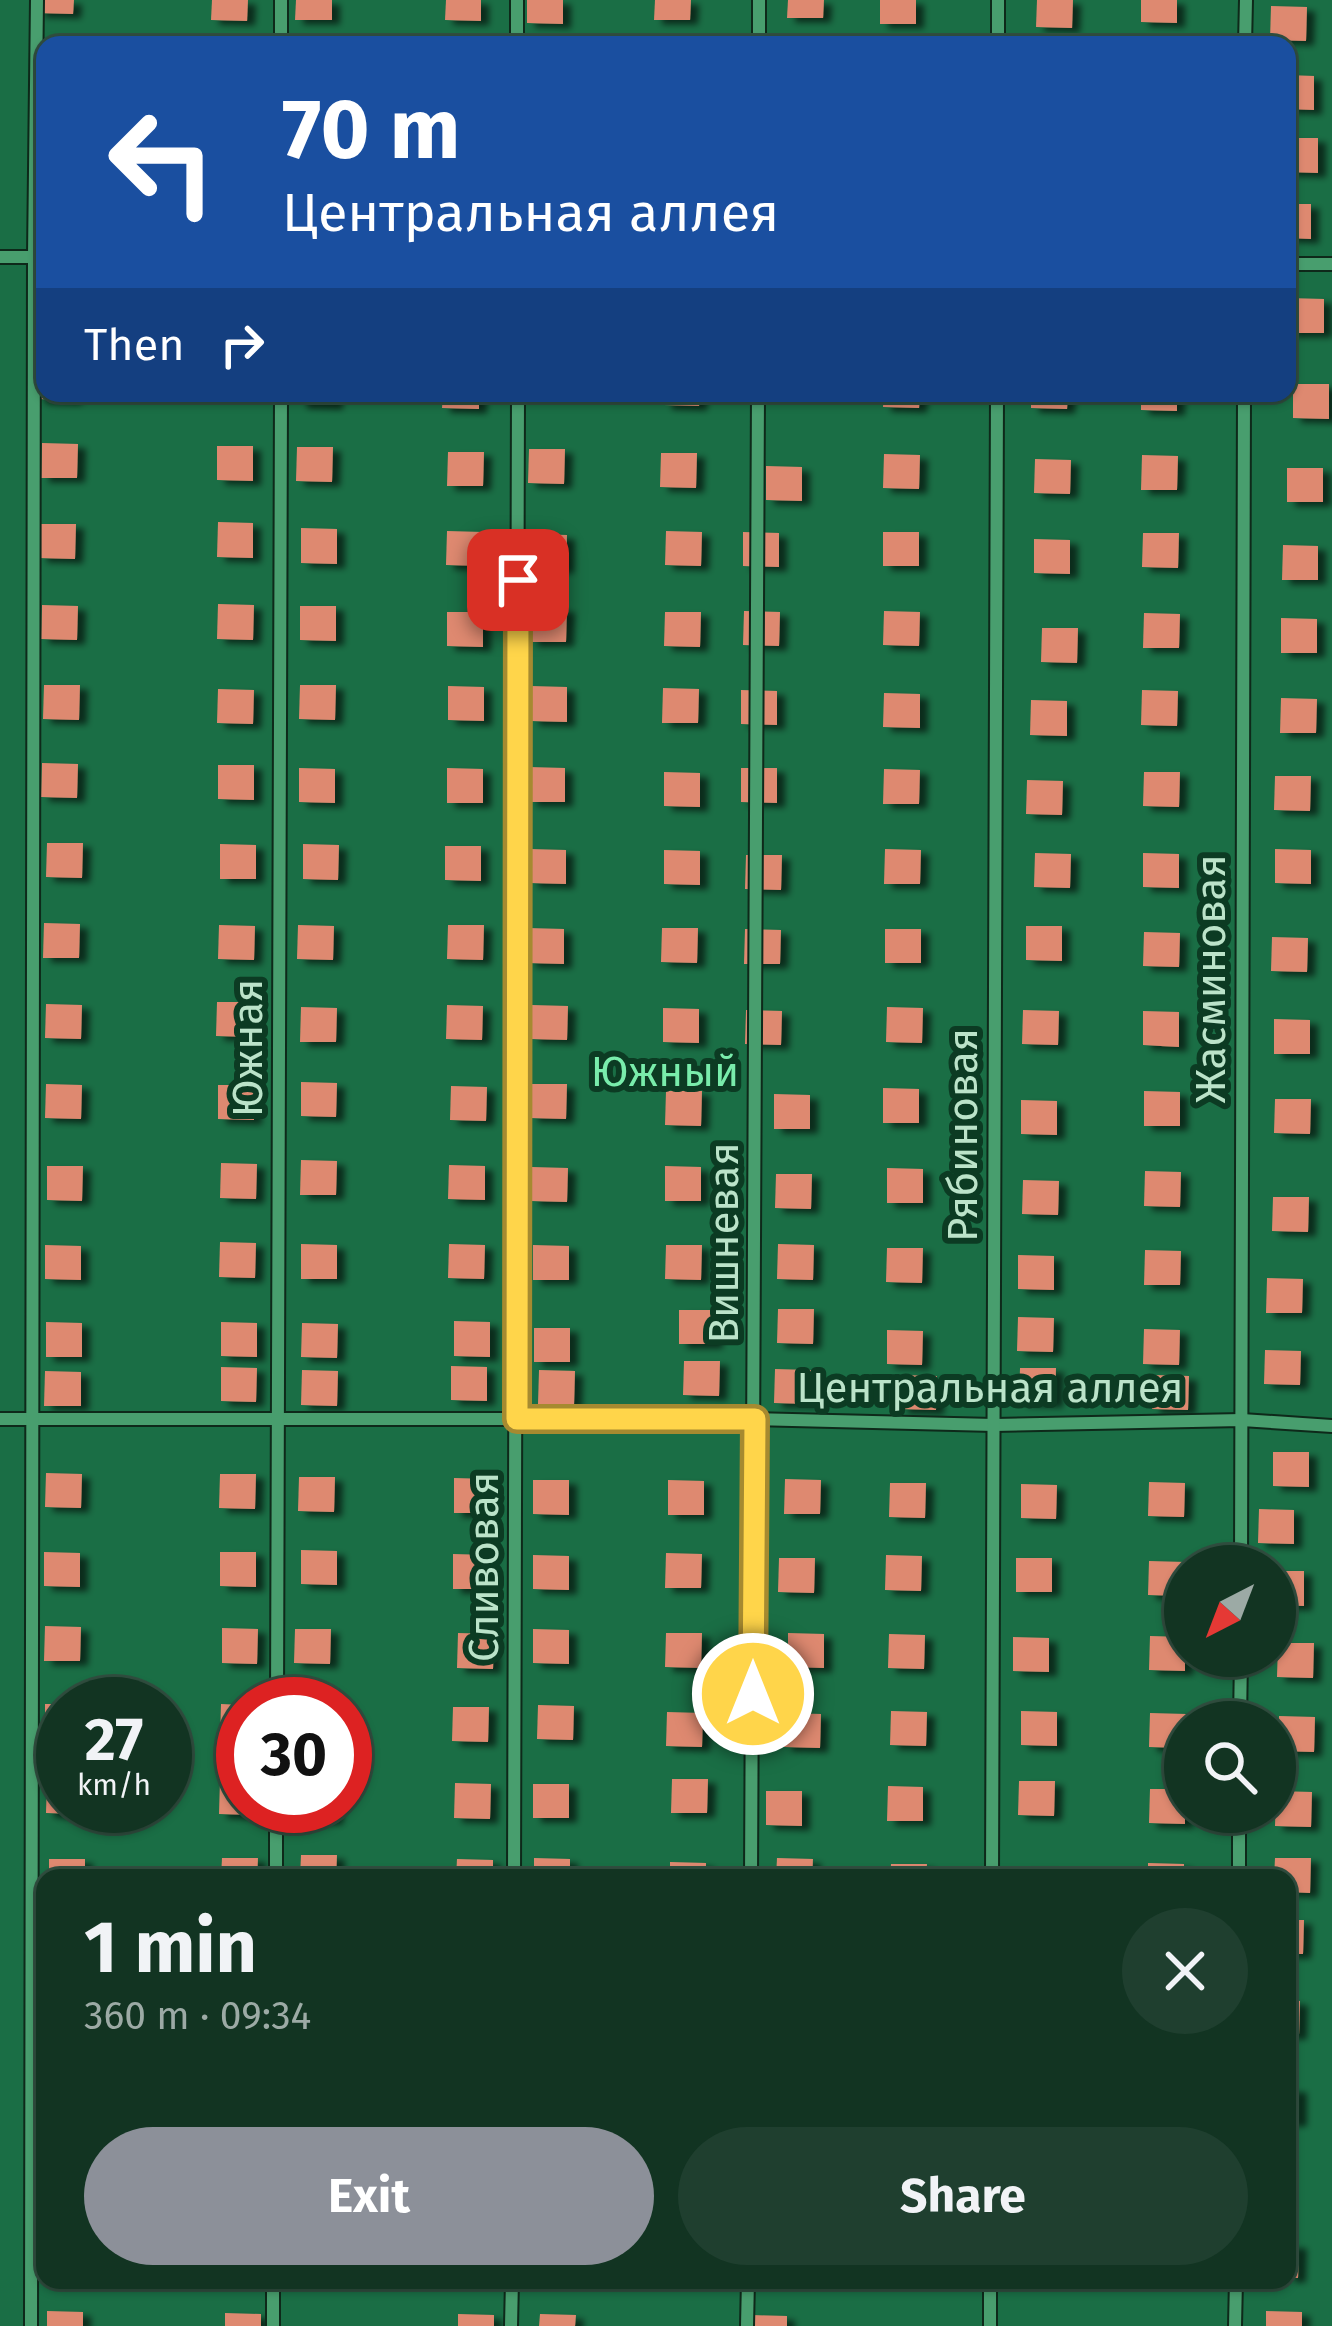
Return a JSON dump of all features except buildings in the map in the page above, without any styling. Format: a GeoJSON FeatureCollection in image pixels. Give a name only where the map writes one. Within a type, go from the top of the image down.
{"type":"FeatureCollection","features":[{"type":"Feature","properties":{"kind":"street"},"geometry":{"type":"LineString","coordinates":[[37,0],[37,36]]}},
{"type":"Feature","properties":{"kind":"street"},"geometry":{"type":"LineString","coordinates":[[281,0],[281,36]]}},
{"type":"Feature","properties":{"kind":"street"},"geometry":{"type":"LineString","coordinates":[[517,0],[517,36]]}},
{"type":"Feature","properties":{"kind":"street"},"geometry":{"type":"LineString","coordinates":[[759,0],[759,36]]}},
{"type":"Feature","properties":{"kind":"street"},"geometry":{"type":"LineString","coordinates":[[998,0],[998,36]]}},
{"type":"Feature","properties":{"kind":"street"},"geometry":{"type":"LineString","coordinates":[[1246,0],[1246,36]]}},
{"type":"Feature","properties":{"kind":"street"},"geometry":{"type":"LineString","coordinates":[[0,257],[36,257]]}},
{"type":"Feature","properties":{"kind":"street"},"geometry":{"type":"LineString","coordinates":[[1296,264],[1332,264]]}},
{"type":"Feature","properties":{"kind":"street"},"geometry":{"type":"LineString","coordinates":[[31,2326],[38,402]]}},
{"type":"Feature","properties":{"kind":"street","name":"Южная"},"geometry":{"type":"LineString","coordinates":[[277,1677],[281,402]]}},
{"type":"Feature","properties":{"kind":"street","name":"Сливовая"},"geometry":{"type":"LineString","coordinates":[[514,1869],[518,402]]}},
{"type":"Feature","properties":{"kind":"street","name":"Вишневая"},"geometry":{"type":"LineString","coordinates":[[752,1869],[758,402]]}},
{"type":"Feature","properties":{"kind":"street","name":"Рябиновая"},"geometry":{"type":"LineString","coordinates":[[992,1869],[997,402]]}},
{"type":"Feature","properties":{"kind":"street","name":"Жасминовая"},"geometry":{"type":"LineString","coordinates":[[1241,1545],[1244,402]]}},
{"type":"Feature","properties":{"kind":"street","name":"Центральная аллея"},"geometry":{"type":"LineString","coordinates":[[0,1419],[755,1419],[994,1425],[1242,1420],[1332,1426]]}},
{"type":"Feature","properties":{"kind":"street"},"geometry":{"type":"LineString","coordinates":[[276,1833],[276,1869]]}},
{"type":"Feature","properties":{"kind":"street"},"geometry":{"type":"LineString","coordinates":[[1239,1833],[1239,1869]]}},
{"type":"Feature","properties":{"kind":"street"},"geometry":{"type":"LineString","coordinates":[[272,2326],[273,2289]]}},
{"type":"Feature","properties":{"kind":"street"},"geometry":{"type":"LineString","coordinates":[[512,2289],[512,2326]]}},
{"type":"Feature","properties":{"kind":"street"},"geometry":{"type":"LineString","coordinates":[[747,2326],[748,2289]]}},
{"type":"Feature","properties":{"kind":"street"},"geometry":{"type":"LineString","coordinates":[[990,2289],[990,2326]]}},
{"type":"Feature","properties":{"kind":"street"},"geometry":{"type":"LineString","coordinates":[[1235,2326],[1236,2289]]}},
{"type":"Feature","properties":{"kind":"green space","name":"Южный"},"geometry":{"type":"Polygon","coordinates":[[[0,0],[1332,0],[1332,2326],[0,2326],[0,0]]]}},
{"type":"Feature","properties":{"kind":"route"},"geometry":{"type":"LineString","coordinates":[[518,580],[517,1419],[755,1419],[753,1694]]}}]}
